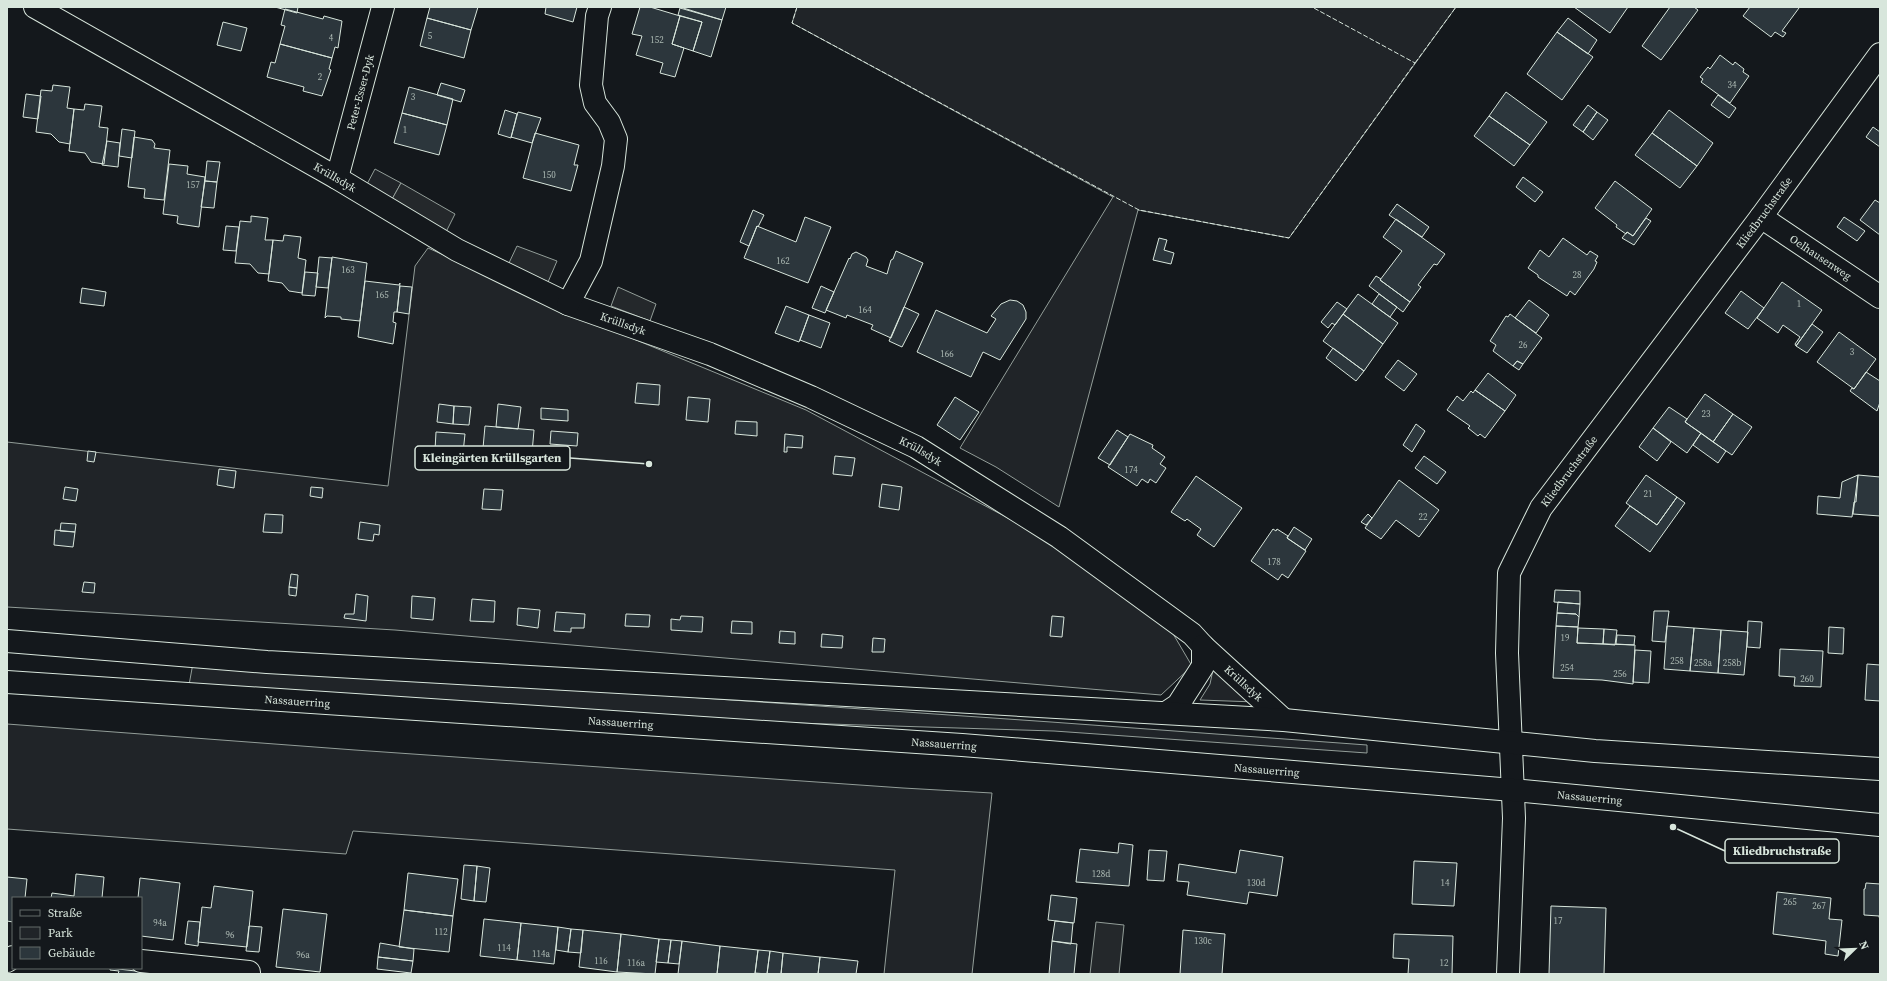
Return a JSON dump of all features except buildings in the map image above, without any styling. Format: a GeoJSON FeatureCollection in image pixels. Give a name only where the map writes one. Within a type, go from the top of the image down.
{"type":"FeatureCollection","features":[{"type":"Feature","properties":{"kind":"main road","name":"Krüllsdyk"},"geometry":{"type":"LineString","coordinates":[[35,7],[337,178],[457,250],[568,304],[710,354],[811,397],[916,447],[1060,537],[1186,629],[1284,720]]}},
{"type":"Feature","properties":{"kind":"main road","name":"Peter-Esser-Dyk"},"geometry":{"type":"LineString","coordinates":[[337,178],[383,7]]}},
{"type":"Feature","properties":{"kind":"main road"},"geometry":{"type":"LineString","coordinates":[[568,304],[591,261],[613,166],[616,139],[609,122],[595,103],[591,85],[597,16],[600,7]]}},
{"type":"Feature","properties":{"kind":"main road","name":"Kliedbruchstraße"},"geometry":{"type":"LineString","coordinates":[[1508,974],[1514,818],[1507,653],[1509,572],[1541,508],[1761,217],[1880,54]]}},
{"type":"Feature","properties":{"kind":"main road","name":"Oelhausenweg"},"geometry":{"type":"LineString","coordinates":[[1761,217],[1880,297]]}},
{"type":"Feature","properties":{"kind":"main road"},"geometry":{"type":"LineString","coordinates":[[7,640],[267,662],[1284,720],[1610,752],[1880,769]]}},
{"type":"Feature","properties":{"kind":"main road"},"geometry":{"type":"LineString","coordinates":[[1166,713],[1178,705],[1204,666],[1203,646]]}},
{"type":"Feature","properties":{"kind":"main road","name":"Nassauerring"},"geometry":{"type":"LineString","coordinates":[[7,682],[962,745],[1513,790],[1880,825]]}},
{"type":"Feature","properties":{"kind":"main road"},"geometry":{"type":"LineString","coordinates":[[142,961],[249,972]]}},
{"type":"Feature","properties":{"kind":"green space"},"geometry":{"type":"Polygon","coordinates":[[[797,7],[1456,7],[1289,238],[1138,210],[1059,507],[996,467],[960,448],[1113,197],[792,23],[797,7]]]}},
{"type":"Feature","properties":{"kind":"green space"},"geometry":{"type":"Polygon","coordinates":[[[375,169],[401,183],[391,201],[366,186],[375,169]]]}},
{"type":"Feature","properties":{"kind":"green space"},"geometry":{"type":"Polygon","coordinates":[[[428,248],[607,328],[806,410],[1034,532],[1172,632],[1192,666],[1161,695],[395,630],[7,607],[7,442],[388,486],[415,266],[428,248]]]}},
{"type":"Feature","properties":{"kind":"green space"},"geometry":{"type":"Polygon","coordinates":[[[193,663],[1367,745],[1367,753],[1054,731],[732,721],[189,685],[193,663]]]}},
{"type":"Feature","properties":{"kind":"green space"},"geometry":{"type":"Polygon","coordinates":[[[1214,665],[1256,702],[1200,700],[1210,684],[1214,665]]]}},
{"type":"Feature","properties":{"kind":"green space"},"geometry":{"type":"Polygon","coordinates":[[[7,724],[355,750],[992,793],[972,974],[884,974],[895,870],[353,831],[346,854],[7,829],[7,724]]]}},
{"type":"Feature","properties":{"kind":"shaded area"},"geometry":{"type":"Polygon","coordinates":[[[401,183],[455,214],[446,232],[391,201],[401,183]]]}},
{"type":"Feature","properties":{"kind":"shaded area"},"geometry":{"type":"Polygon","coordinates":[[[517,246],[557,261],[548,282],[508,265],[517,246]]]}},
{"type":"Feature","properties":{"kind":"shaded area"},"geometry":{"type":"Polygon","coordinates":[[[618,287],[656,304],[650,321],[611,306],[618,287]]]}},
{"type":"Feature","properties":{"kind":"shaded area"},"geometry":{"type":"Polygon","coordinates":[[[1096,922],[1124,925],[1119,974],[1090,974],[1096,922]]]}},
{"type":"Feature","properties":{"kind":"fence"},"geometry":{"type":"LineString","coordinates":[[797,7],[792,23],[1139,210],[1289,238],[1415,63],[1312,7]]}},
{"type":"Feature","properties":{"kind":"fence"},"geometry":{"type":"LineString","coordinates":[[1415,63],[1456,7]]}},
{"type":"Feature","properties":{"kind":"place","name":"Kleingärten Krüllsgarten"},"geometry":{"type":"Point","coordinates":[649,464]}},
{"type":"Feature","properties":{"kind":"place","name":"Kliedbruchstraße"},"geometry":{"type":"Point","coordinates":[1673,827]}}]}
